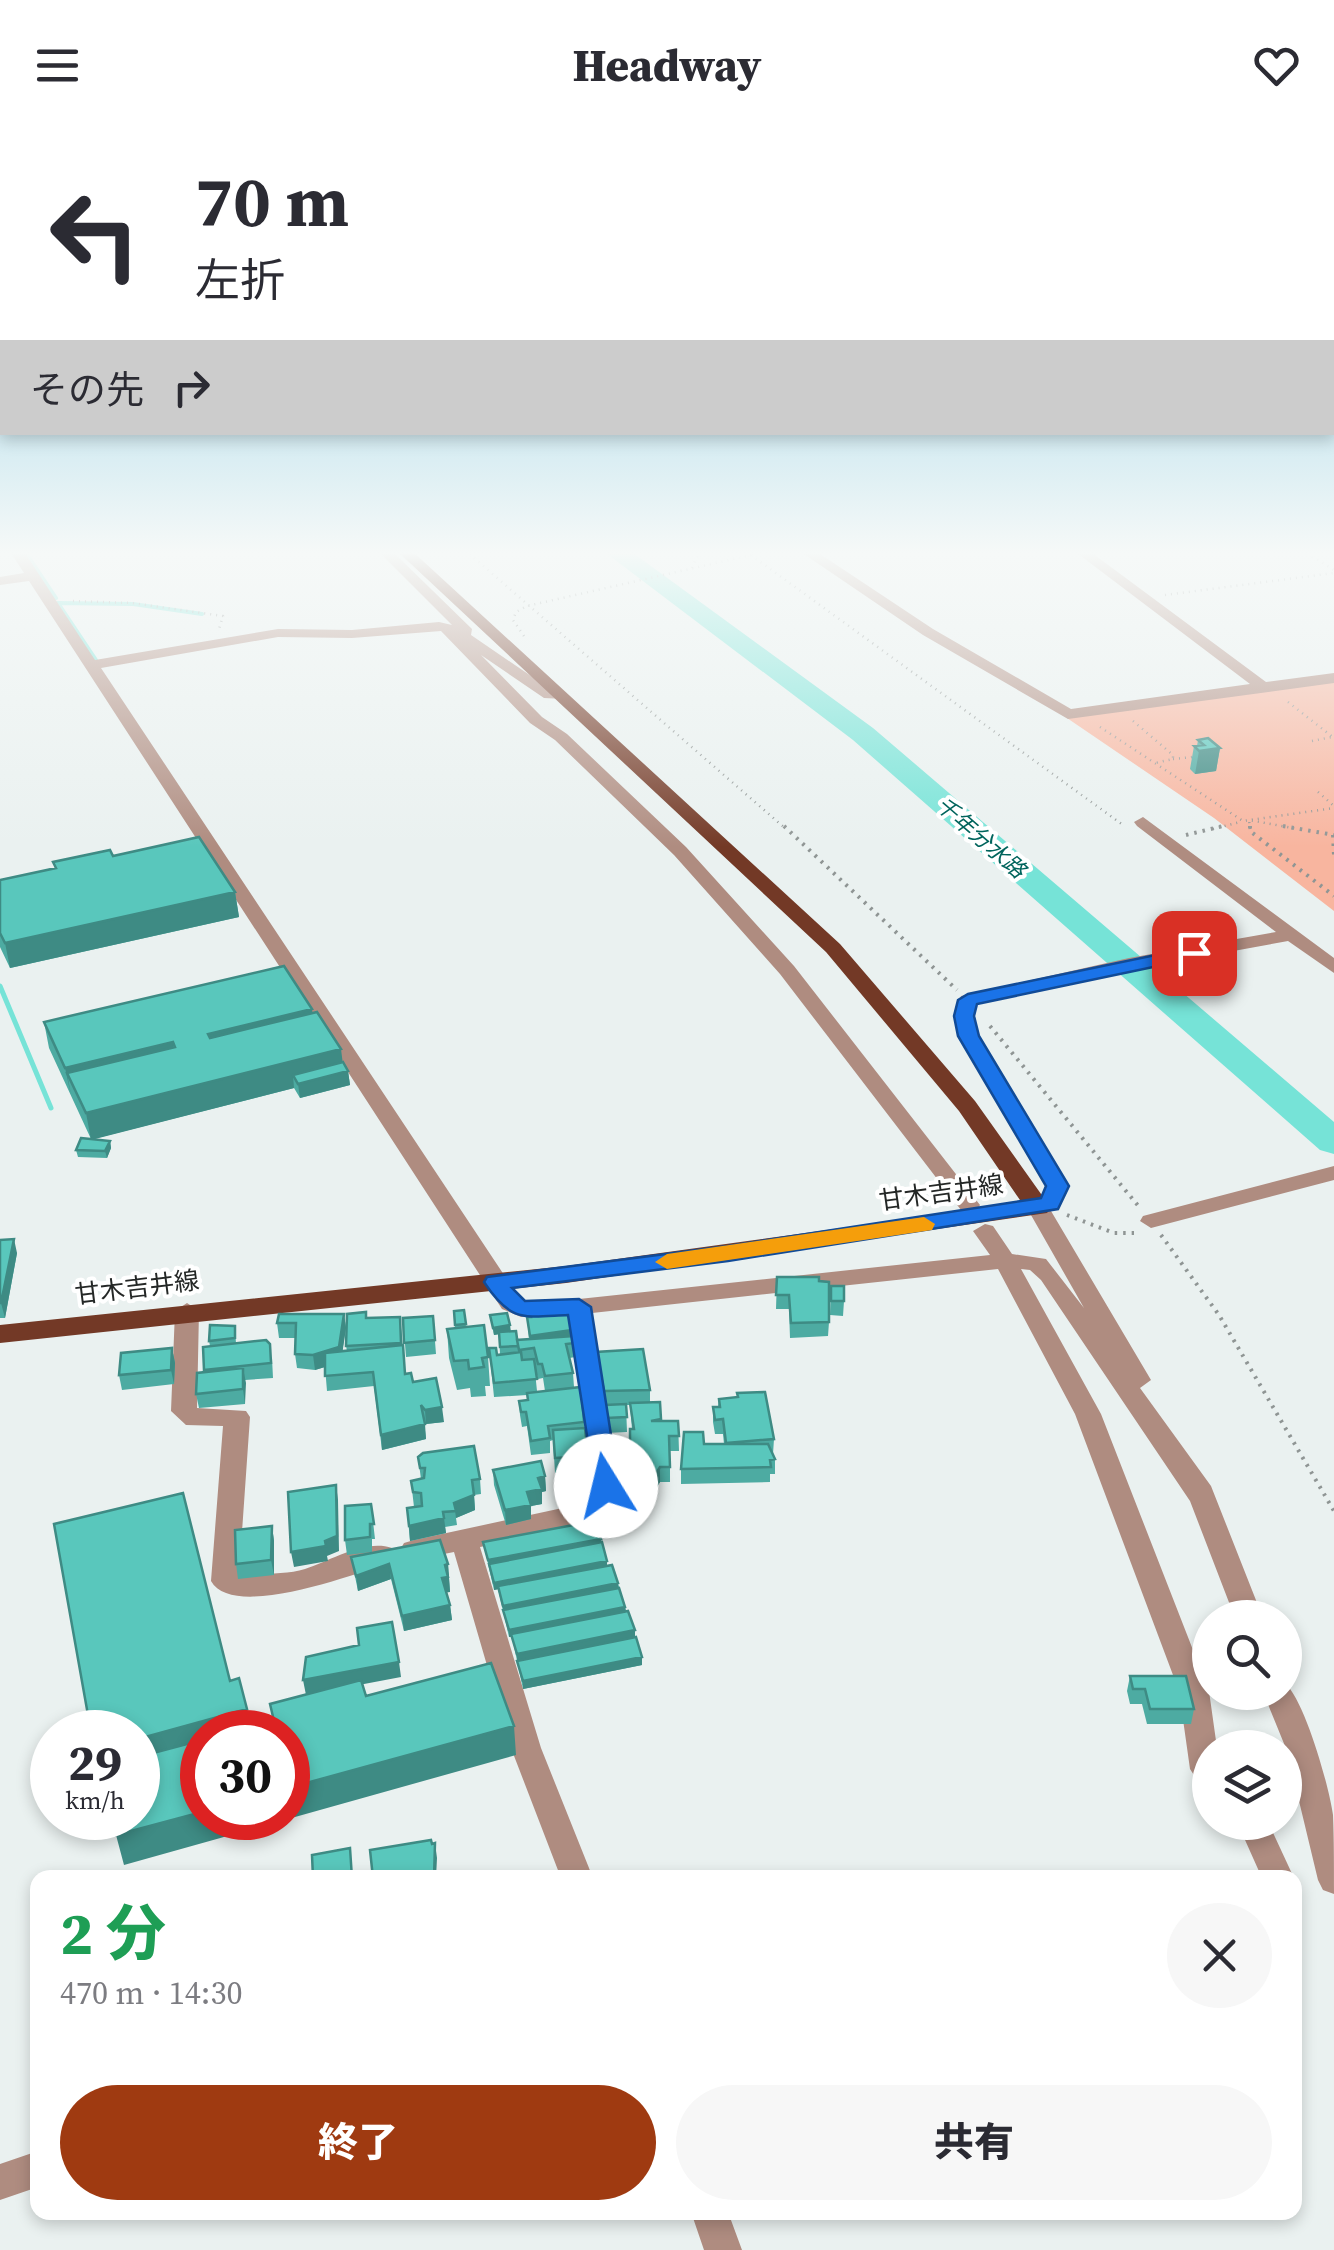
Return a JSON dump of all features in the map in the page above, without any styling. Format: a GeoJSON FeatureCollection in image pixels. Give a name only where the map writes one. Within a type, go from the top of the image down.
{"type":"FeatureCollection","features":[{"type":"Feature","properties":{"kind":"main road","name":"甘木吉井線"},"geometry":{"type":"LineString","coordinates":[[0,1334],[689,1259],[1044,1206],[967,1106],[833,948],[508,649]]}},
{"type":"Feature","properties":{"kind":"street"},"geometry":{"type":"LineString","coordinates":[[79,649],[201,848],[511,1304],[521,1309],[579,1307],[1006,1262],[1038,1264],[1049,1274],[1202,1499]]}},
{"type":"Feature","properties":{"kind":"street"},"geometry":{"type":"LineString","coordinates":[[90,665],[177,649]]}},
{"type":"Feature","properties":{"kind":"street"},"geometry":{"type":"LineString","coordinates":[[468,649],[706,881],[787,970],[970,1205]]}},
{"type":"Feature","properties":{"kind":"street"},"geometry":{"type":"LineString","coordinates":[[482,649],[549,694],[558,696]]}},
{"type":"Feature","properties":{"kind":"street"},"geometry":{"type":"LineString","coordinates":[[957,649],[1068,714],[1269,690],[1334,678]]}},
{"type":"Feature","properties":{"kind":"street"},"geometry":{"type":"LineString","coordinates":[[1213,649],[1269,690]]}},
{"type":"Feature","properties":{"kind":"street"},"geometry":{"type":"LineString","coordinates":[[1145,824],[1334,967]]}},
{"type":"Feature","properties":{"kind":"street"},"geometry":{"type":"LineString","coordinates":[[1242,1600],[1202,1499],[1044,1206],[1058,1186],[968,1036],[964,1016],[968,1000],[1129,964],[1291,935]]}},
{"type":"Feature","properties":{"kind":"street"},"geometry":{"type":"LineString","coordinates":[[1155,1227],[1334,1173]]}},
{"type":"Feature","properties":{"kind":"street"},"geometry":{"type":"LineString","coordinates":[[985,1231],[1006,1262],[1088,1414],[1194,1692],[1199,1730]]}},
{"type":"Feature","properties":{"kind":"street"},"geometry":{"type":"LineString","coordinates":[[187,1311],[184,1410],[195,1419],[237,1417],[225,1581],[233,1586],[308,1580],[351,1563],[465,1542],[590,1511],[606,1486],[579,1307]]}},
{"type":"Feature","properties":{"kind":"street"},"geometry":{"type":"LineString","coordinates":[[465,1542],[526,1748],[574,1870]]}},
{"type":"Feature","properties":{"kind":"street"},"geometry":{"type":"LineString","coordinates":[[1285,1710],[1302,1752],[1334,1880]]}},
{"type":"Feature","properties":{"kind":"street"},"geometry":{"type":"LineString","coordinates":[[1260,1840],[1274,1870]]}},
{"type":"Feature","properties":{"kind":"street"},"geometry":{"type":"LineString","coordinates":[[0,2182],[30,2173]]}},
{"type":"Feature","properties":{"kind":"street"},"geometry":{"type":"LineString","coordinates":[[712,2220],[724,2250]]}},
{"type":"Feature","properties":{"kind":"path"},"geometry":{"type":"LineString","coordinates":[[577,649],[832,868],[968,1000],[1155,1227],[1219,1316],[1334,1510]]}},
{"type":"Feature","properties":{"kind":"path"},"geometry":{"type":"LineString","coordinates":[[880,649],[1119,824],[1145,824]]}},
{"type":"Feature","properties":{"kind":"path"},"geometry":{"type":"LineString","coordinates":[[1269,690],[1334,738]]}},
{"type":"Feature","properties":{"kind":"path"},"geometry":{"type":"LineString","coordinates":[[1068,714],[1091,722],[1243,821]]}},
{"type":"Feature","properties":{"kind":"path"},"geometry":{"type":"LineString","coordinates":[[1312,741],[1334,738]]}},
{"type":"Feature","properties":{"kind":"path"},"geometry":{"type":"LineString","coordinates":[[1173,759],[1202,756]]}},
{"type":"Feature","properties":{"kind":"path"},"geometry":{"type":"LineString","coordinates":[[1318,792],[1334,807]]}},
{"type":"Feature","properties":{"kind":"path"},"geometry":{"type":"LineString","coordinates":[[1168,840],[1243,821],[1334,807]]}},
{"type":"Feature","properties":{"kind":"path"},"geometry":{"type":"LineString","coordinates":[[1249,820],[1334,835],[1334,855]]}},
{"type":"Feature","properties":{"kind":"path"},"geometry":{"type":"LineString","coordinates":[[1249,820],[1250,831],[1334,896]]}},
{"type":"Feature","properties":{"kind":"path"},"geometry":{"type":"LineString","coordinates":[[1044,1206],[1114,1233],[1155,1227]]}},
{"type":"Feature","properties":{"kind":"shaded area"},"geometry":{"type":"Polygon","coordinates":[[[1334,681],[1334,911],[1214,818],[1064,716],[1334,681]]]}},
{"type":"Feature","properties":{"kind":"building"},"geometry":{"type":"Polygon","coordinates":[[[1208,738],[1220,748],[1199,751],[1194,746],[1204,745],[1198,740],[1208,738]]]}},
{"type":"Feature","properties":{"kind":"building"},"geometry":{"type":"Polygon","coordinates":[[[199,837],[235,892],[5,943],[0,933],[0,880],[56,868],[53,862],[110,850],[113,856],[199,837]]]}},
{"type":"Feature","properties":{"kind":"building"},"geometry":{"type":"Polygon","coordinates":[[[284,966],[312,1009],[208,1034],[210,1038],[317,1012],[341,1049],[86,1113],[67,1073],[175,1047],[173,1042],[65,1068],[44,1022],[284,966]]]}},
{"type":"Feature","properties":{"kind":"building"},"geometry":{"type":"Polygon","coordinates":[[[343,1062],[348,1071],[298,1084],[293,1075],[343,1062]]]}},
{"type":"Feature","properties":{"kind":"building"},"geometry":{"type":"Polygon","coordinates":[[[81,1138],[110,1141],[105,1151],[76,1150],[81,1138]]]}},
{"type":"Feature","properties":{"kind":"building"},"geometry":{"type":"Polygon","coordinates":[[[14,1239],[1,1303],[0,1303],[0,1240],[14,1239]]]}},
{"type":"Feature","properties":{"kind":"building"},"geometry":{"type":"Polygon","coordinates":[[[777,1277],[819,1277],[819,1281],[829,1282],[829,1322],[791,1323],[789,1295],[776,1295],[777,1277]]]}},
{"type":"Feature","properties":{"kind":"building"},"geometry":{"type":"Polygon","coordinates":[[[831,1286],[844,1286],[844,1301],[831,1301],[831,1286]]]}},
{"type":"Feature","properties":{"kind":"building"},"geometry":{"type":"Polygon","coordinates":[[[571,1304],[572,1330],[530,1336],[529,1308],[571,1304]]]}},
{"type":"Feature","properties":{"kind":"building"},"geometry":{"type":"Polygon","coordinates":[[[464,1310],[466,1324],[455,1325],[454,1311],[464,1310]]]}},
{"type":"Feature","properties":{"kind":"building"},"geometry":{"type":"Polygon","coordinates":[[[366,1312],[366,1318],[400,1317],[401,1343],[346,1346],[347,1314],[366,1312]]]}},
{"type":"Feature","properties":{"kind":"building"},"geometry":{"type":"Polygon","coordinates":[[[507,1313],[510,1325],[493,1328],[490,1315],[507,1313]]]}},
{"type":"Feature","properties":{"kind":"building"},"geometry":{"type":"Polygon","coordinates":[[[279,1314],[344,1314],[339,1347],[313,1355],[295,1354],[296,1323],[277,1323],[279,1314]]]}},
{"type":"Feature","properties":{"kind":"building"},"geometry":{"type":"Polygon","coordinates":[[[433,1316],[435,1340],[404,1343],[403,1318],[433,1316]]]}},
{"type":"Feature","properties":{"kind":"building"},"geometry":{"type":"Polygon","coordinates":[[[210,1325],[235,1326],[235,1338],[209,1341],[210,1325]]]}},
{"type":"Feature","properties":{"kind":"building"},"geometry":{"type":"Polygon","coordinates":[[[484,1325],[488,1357],[482,1358],[484,1367],[469,1369],[468,1360],[454,1361],[447,1329],[484,1325]]]}},
{"type":"Feature","properties":{"kind":"building"},"geometry":{"type":"Polygon","coordinates":[[[516,1331],[518,1346],[500,1347],[499,1332],[516,1331]]]}},
{"type":"Feature","properties":{"kind":"building"},"geometry":{"type":"Polygon","coordinates":[[[574,1336],[575,1343],[566,1344],[573,1373],[545,1376],[534,1348],[519,1350],[517,1340],[574,1336]]]}},
{"type":"Feature","properties":{"kind":"building"},"geometry":{"type":"Polygon","coordinates":[[[266,1340],[270,1344],[271,1363],[204,1370],[203,1347],[266,1340]]]}},
{"type":"Feature","properties":{"kind":"building"},"geometry":{"type":"Polygon","coordinates":[[[403,1345],[405,1374],[411,1373],[413,1382],[436,1378],[442,1407],[425,1410],[421,1405],[425,1424],[381,1435],[373,1372],[325,1376],[325,1353],[403,1345]]]}},
{"type":"Feature","properties":{"kind":"building"},"geometry":{"type":"Polygon","coordinates":[[[172,1348],[171,1370],[119,1375],[121,1353],[172,1348]]]}},
{"type":"Feature","properties":{"kind":"building"},"geometry":{"type":"Polygon","coordinates":[[[489,1348],[496,1348],[497,1355],[521,1352],[522,1360],[534,1359],[537,1379],[494,1383],[489,1348]]]}},
{"type":"Feature","properties":{"kind":"building"},"geometry":{"type":"Polygon","coordinates":[[[643,1349],[650,1390],[604,1391],[596,1352],[643,1349]]]}},
{"type":"Feature","properties":{"kind":"building"},"geometry":{"type":"Polygon","coordinates":[[[243,1368],[243,1389],[196,1394],[197,1373],[243,1368]]]}},
{"type":"Feature","properties":{"kind":"building"},"geometry":{"type":"Polygon","coordinates":[[[581,1387],[584,1422],[548,1426],[550,1438],[531,1441],[526,1412],[521,1412],[519,1401],[528,1400],[527,1393],[581,1387]]]}},
{"type":"Feature","properties":{"kind":"building"},"geometry":{"type":"Polygon","coordinates":[[[765,1392],[774,1439],[726,1443],[723,1419],[715,1420],[713,1407],[720,1407],[719,1399],[738,1397],[737,1393],[765,1392]]]}},
{"type":"Feature","properties":{"kind":"building"},"geometry":{"type":"Polygon","coordinates":[[[660,1402],[661,1419],[651,1421],[678,1421],[679,1436],[669,1436],[670,1467],[660,1467],[657,1472],[630,1471],[630,1429],[634,1429],[630,1403],[660,1402]]]}},
{"type":"Feature","properties":{"kind":"building"},"geometry":{"type":"Polygon","coordinates":[[[626,1404],[627,1417],[606,1418],[605,1405],[626,1404]]]}},
{"type":"Feature","properties":{"kind":"building"},"geometry":{"type":"Polygon","coordinates":[[[585,1428],[588,1456],[555,1458],[553,1430],[585,1428]]]}},
{"type":"Feature","properties":{"kind":"building"},"geometry":{"type":"Polygon","coordinates":[[[684,1432],[703,1432],[704,1444],[768,1444],[775,1459],[770,1460],[771,1467],[681,1469],[684,1432]]]}},
{"type":"Feature","properties":{"kind":"building"},"geometry":{"type":"Polygon","coordinates":[[[474,1446],[480,1479],[472,1480],[474,1495],[454,1503],[456,1511],[443,1512],[444,1518],[409,1526],[407,1508],[422,1506],[421,1493],[413,1492],[411,1481],[424,1478],[425,1468],[420,1468],[418,1457],[474,1446]]]}},
{"type":"Feature","properties":{"kind":"building"},"geometry":{"type":"Polygon","coordinates":[[[541,1461],[545,1476],[538,1478],[542,1489],[527,1492],[531,1505],[505,1510],[493,1470],[541,1461]]]}},
{"type":"Feature","properties":{"kind":"building"},"geometry":{"type":"Polygon","coordinates":[[[336,1485],[337,1536],[325,1541],[326,1546],[291,1552],[288,1492],[336,1485]]]}},
{"type":"Feature","properties":{"kind":"building"},"geometry":{"type":"Polygon","coordinates":[[[183,1493],[230,1681],[239,1678],[247,1709],[180,1710],[180,1727],[160,1733],[160,1710],[87,1710],[54,1524],[183,1493]]]}},
{"type":"Feature","properties":{"kind":"building"},"geometry":{"type":"Polygon","coordinates":[[[371,1504],[374,1524],[370,1524],[370,1537],[345,1540],[345,1506],[371,1504]]]}},
{"type":"Feature","properties":{"kind":"building"},"geometry":{"type":"Polygon","coordinates":[[[595,1521],[601,1539],[488,1560],[483,1542],[595,1521]]]}},
{"type":"Feature","properties":{"kind":"building"},"geometry":{"type":"Polygon","coordinates":[[[272,1526],[271,1560],[236,1564],[235,1530],[272,1526]]]}},
{"type":"Feature","properties":{"kind":"building"},"geometry":{"type":"Polygon","coordinates":[[[440,1540],[448,1564],[448,1577],[442,1578],[450,1605],[402,1616],[389,1564],[356,1576],[351,1557],[440,1540]]]}},
{"type":"Feature","properties":{"kind":"building"},"geometry":{"type":"Polygon","coordinates":[[[602,1542],[607,1561],[494,1583],[489,1564],[602,1542]]]}},
{"type":"Feature","properties":{"kind":"building"},"geometry":{"type":"Polygon","coordinates":[[[612,1565],[618,1583],[503,1606],[498,1586],[612,1565]]]}},
{"type":"Feature","properties":{"kind":"building"},"geometry":{"type":"Polygon","coordinates":[[[619,1588],[625,1607],[509,1630],[503,1610],[619,1588]]]}},
{"type":"Feature","properties":{"kind":"building"},"geometry":{"type":"Polygon","coordinates":[[[628,1611],[635,1630],[517,1654],[511,1634],[628,1611]]]}},
{"type":"Feature","properties":{"kind":"building"},"geometry":{"type":"Polygon","coordinates":[[[392,1622],[399,1662],[303,1680],[306,1657],[359,1645],[357,1628],[392,1622]]]}},
{"type":"Feature","properties":{"kind":"building"},"geometry":{"type":"Polygon","coordinates":[[[636,1637],[642,1657],[523,1681],[517,1661],[636,1637]]]}},
{"type":"Feature","properties":{"kind":"building"},"geometry":{"type":"Polygon","coordinates":[[[491,1663],[514,1726],[310,1782],[310,1710],[271,1710],[270,1704],[361,1680],[366,1696],[491,1663]]]}},
{"type":"Feature","properties":{"kind":"building"},"geometry":{"type":"Polygon","coordinates":[[[1130,1676],[1186,1676],[1192,1709],[1150,1709],[1145,1689],[1133,1689],[1130,1676]]]}},
{"type":"Feature","properties":{"kind":"building"},"geometry":{"type":"Polygon","coordinates":[[[180,1746],[180,1818],[160,1823],[160,1751],[180,1746]]]}},
{"type":"Feature","properties":{"kind":"building"},"geometry":{"type":"Polygon","coordinates":[[[431,1840],[435,1843],[434,1870],[372,1870],[370,1850],[431,1840]]]}},
{"type":"Feature","properties":{"kind":"building"},"geometry":{"type":"Polygon","coordinates":[[[350,1848],[351,1870],[313,1870],[312,1855],[350,1848]]]}},
{"type":"Feature","properties":{"kind":"waterway"},"geometry":{"type":"LineString","coordinates":[[89,649],[96,660]]}},
{"type":"Feature","properties":{"kind":"waterway","name":"千年分水路"},"geometry":{"type":"LineString","coordinates":[[748,649],[863,734],[1334,1142]]}},
{"type":"Feature","properties":{"kind":"waterway"},"geometry":{"type":"LineString","coordinates":[[0,986],[51,1108]]}},
{"type":"Feature","properties":{"kind":"slow traffic"},"geometry":{"type":"LineString","coordinates":[[667,1262],[924,1224]]}},
{"type":"Feature","properties":{"kind":"route"},"geometry":{"type":"LineString","coordinates":[[606,1486],[579,1307],[521,1309],[511,1304],[496,1282],[728,1254],[1050,1204],[1058,1186],[968,1036],[964,1016],[968,1000],[1194,953]]}}]}
